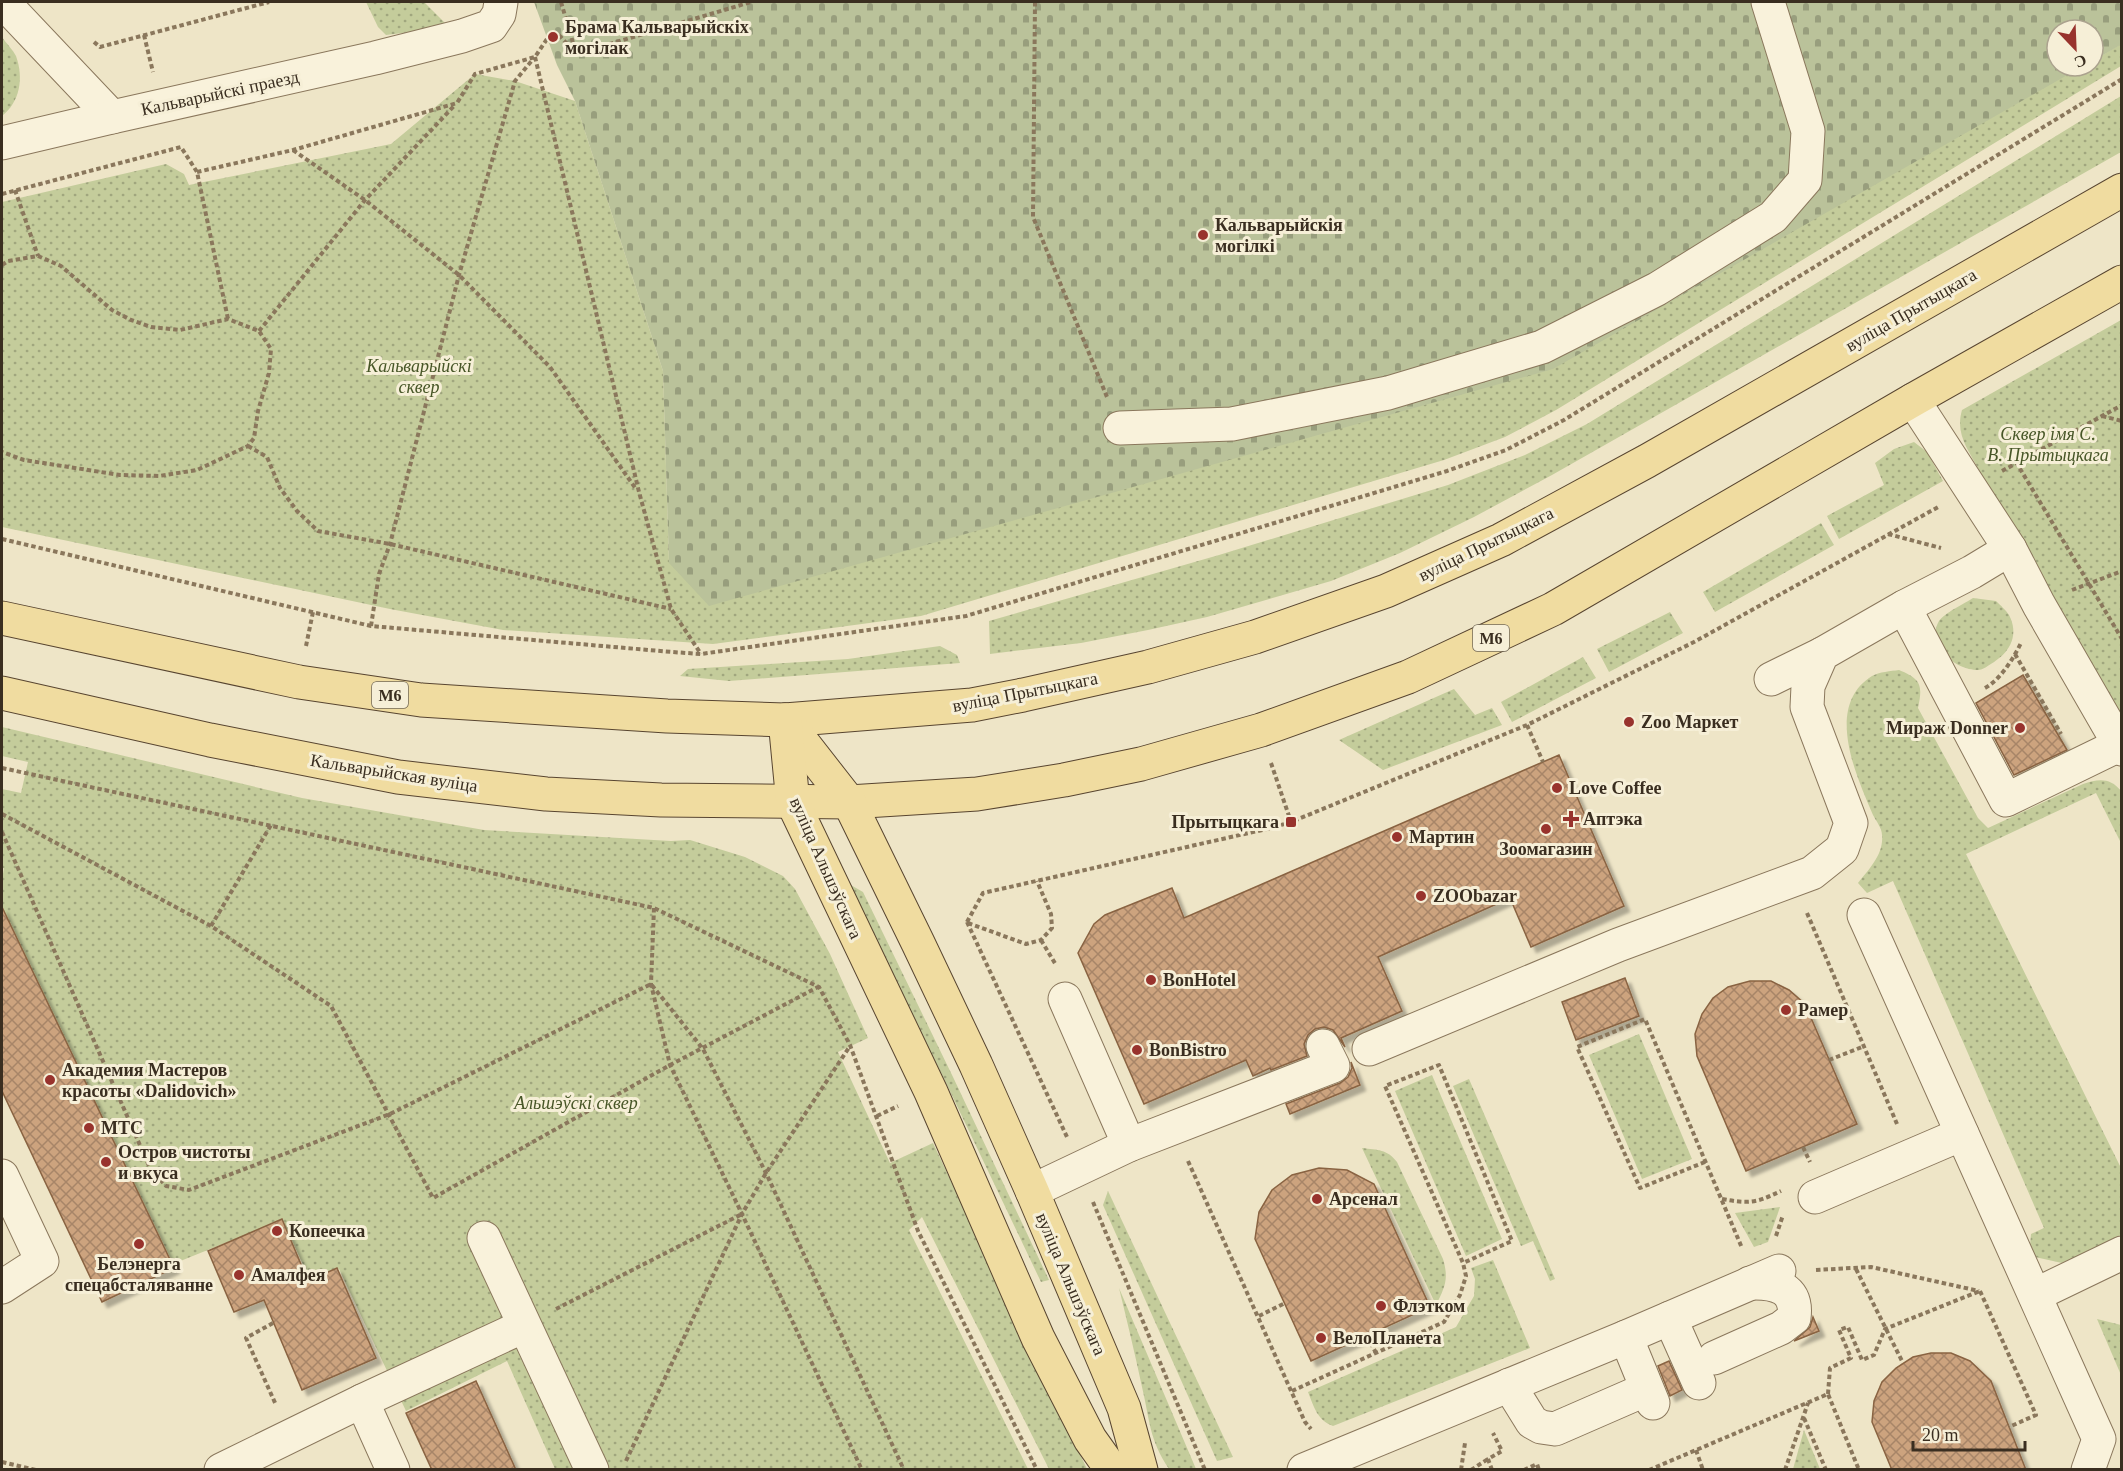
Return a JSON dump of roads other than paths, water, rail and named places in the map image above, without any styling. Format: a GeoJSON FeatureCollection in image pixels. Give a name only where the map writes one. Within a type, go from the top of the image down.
{"type":"FeatureCollection","features":[{"type":"Feature","properties":{"kind":"main road","name":"вуліца Прытыцкага"},"geometry":{"type":"LineString","coordinates":[[785,720],[972,705],[1023,695],[1148,667],[1233,643],[1386,591],[1501,540],[1668,449],[2121,190]]}},
{"type":"Feature","properties":{"kind":"main road","name":"М6"},"geometry":{"type":"LineString","coordinates":[[793,803],[977,794],[1064,780],[1141,764],[1261,730],[1408,677],[1553,609],[2121,282]]}},
{"type":"Feature","properties":{"kind":"main road","name":"М6"},"geometry":{"type":"LineString","coordinates":[[2,618],[298,682],[421,700],[667,716],[785,720]]}},
{"type":"Feature","properties":{"kind":"main road","name":"Кальварыйская вуліца"},"geometry":{"type":"LineString","coordinates":[[2,693],[210,740],[398,777],[546,794],[661,800],[793,803]]}},
{"type":"Feature","properties":{"kind":"main road","name":"вуліца Альшэўскага"},"geometry":{"type":"LineString","coordinates":[[785,720],[849,802],[976,1065],[1124,1408],[1141,1470]]}},
{"type":"Feature","properties":{"kind":"main road","name":"вуліца Альшэўскага"},"geometry":{"type":"LineString","coordinates":[[785,720],[793,803],[931,1092],[1038,1338],[1090,1440],[1112,1470]]}},
{"type":"Feature","properties":{"kind":"street"},"geometry":{"type":"LineString","coordinates":[[3,2],[112,117]]}},
{"type":"Feature","properties":{"kind":"street","name":"Кальварыйскі праезд"},"geometry":{"type":"LineString","coordinates":[[2,143],[439,43],[491,26],[499,15],[501,2]]}},
{"type":"Feature","properties":{"kind":"street"},"geometry":{"type":"LineString","coordinates":[[1120,428],[1232,424],[1388,393],[1542,347],[1657,289],[1773,217],[1805,180],[1808,131],[1768,2]]}},
{"type":"Feature","properties":{"kind":"street"},"geometry":{"type":"LineString","coordinates":[[1904,607],[2006,800],[2078,764],[2120,747],[2039,605],[2010,549],[1913,400]]}},
{"type":"Feature","properties":{"kind":"street"},"geometry":{"type":"LineString","coordinates":[[1369,1049],[1618,945],[1812,873],[1842,849],[1851,823],[1808,741],[1807,707],[1786,689],[1822,654],[2010,549]]}},
{"type":"Feature","properties":{"kind":"street"},"geometry":{"type":"LineString","coordinates":[[1864,915],[2099,1439],[2088,1470]]}},
{"type":"Feature","properties":{"kind":"street"},"geometry":{"type":"LineString","coordinates":[[1065,999],[1129,1145]]}},
{"type":"Feature","properties":{"kind":"street"},"geometry":{"type":"LineString","coordinates":[[1032,1191],[1313,1058]]}},
{"type":"Feature","properties":{"kind":"street"},"geometry":{"type":"LineString","coordinates":[[1801,1202],[1962,1134]]}},
{"type":"Feature","properties":{"kind":"street"},"geometry":{"type":"LineString","coordinates":[[2,1176],[42,1261],[2,1287]]}},
{"type":"Feature","properties":{"kind":"street"},"geometry":{"type":"LineString","coordinates":[[484,1238],[592,1470]]}},
{"type":"Feature","properties":{"kind":"street"},"geometry":{"type":"LineString","coordinates":[[2035,1295],[2121,1253]]}},
{"type":"Feature","properties":{"kind":"street"},"geometry":{"type":"LineString","coordinates":[[1304,1470],[1670,1318],[1758,1269],[1791,1294],[1796,1306],[1794,1318],[1781,1328],[1707,1370],[1670,1318]]}},
{"type":"Feature","properties":{"kind":"street"},"geometry":{"type":"LineString","coordinates":[[221,1470],[524,1326]]}},
{"type":"Feature","properties":{"kind":"street"},"geometry":{"type":"LineString","coordinates":[[1509,1385],[1532,1422],[1541,1427],[1555,1429],[1643,1399],[1626,1337]]}},
{"type":"Feature","properties":{"kind":"street"},"geometry":{"type":"LineString","coordinates":[[362,1401],[393,1470]]}},
{"type":"Feature","properties":{"kind":"place","name":"Брама Кальварыйскіх могілак"},"geometry":{"type":"Point","coordinates":[553,37]}},
{"type":"Feature","properties":{"kind":"place","name":"Кальварыйскія могілкі"},"geometry":{"type":"Point","coordinates":[1203,235]}},
{"type":"Feature","properties":{"kind":"place","name":"Zoo Маркет"},"geometry":{"type":"Point","coordinates":[1629,722]}},
{"type":"Feature","properties":{"kind":"place","name":"Мираж Donner"},"geometry":{"type":"Point","coordinates":[2020,728]}},
{"type":"Feature","properties":{"kind":"place","name":"Love Coffee"},"geometry":{"type":"Point","coordinates":[1557,788]}},
{"type":"Feature","properties":{"kind":"place","name":"Аптэка"},"geometry":{"type":"Point","coordinates":[1571,819]}},
{"type":"Feature","properties":{"kind":"place","name":"Прытыцкага"},"geometry":{"type":"Point","coordinates":[1291,822]}},
{"type":"Feature","properties":{"kind":"place","name":"Зоомагазин"},"geometry":{"type":"Point","coordinates":[1546,829]}},
{"type":"Feature","properties":{"kind":"place","name":"Мартин"},"geometry":{"type":"Point","coordinates":[1397,837]}},
{"type":"Feature","properties":{"kind":"place","name":"ZOObazar"},"geometry":{"type":"Point","coordinates":[1421,896]}},
{"type":"Feature","properties":{"kind":"place","name":"BonHotel"},"geometry":{"type":"Point","coordinates":[1151,980]}},
{"type":"Feature","properties":{"kind":"place","name":"Рамер"},"geometry":{"type":"Point","coordinates":[1786,1010]}},
{"type":"Feature","properties":{"kind":"place","name":"BonBistro"},"geometry":{"type":"Point","coordinates":[1137,1050]}},
{"type":"Feature","properties":{"kind":"place","name":"Академия Мастеров красоты «Dalidovich»"},"geometry":{"type":"Point","coordinates":[50,1080]}},
{"type":"Feature","properties":{"kind":"place","name":"МТС"},"geometry":{"type":"Point","coordinates":[89,1128]}},
{"type":"Feature","properties":{"kind":"place","name":"Остров чистоты и вкуса"},"geometry":{"type":"Point","coordinates":[106,1162]}},
{"type":"Feature","properties":{"kind":"place","name":"Арсенал"},"geometry":{"type":"Point","coordinates":[1317,1199]}},
{"type":"Feature","properties":{"kind":"place","name":"Копеечка"},"geometry":{"type":"Point","coordinates":[277,1231]}},
{"type":"Feature","properties":{"kind":"place","name":"Белэнерга спецабсталяванне"},"geometry":{"type":"Point","coordinates":[139,1244]}},
{"type":"Feature","properties":{"kind":"place","name":"Амалфея"},"geometry":{"type":"Point","coordinates":[239,1275]}},
{"type":"Feature","properties":{"kind":"place","name":"Флэтком"},"geometry":{"type":"Point","coordinates":[1381,1306]}},
{"type":"Feature","properties":{"kind":"place","name":"ВелоПланета"},"geometry":{"type":"Point","coordinates":[1321,1338]}},
{"type":"Feature","properties":{"kind":"park label","name":"Кальварыйскі сквер"},"geometry":{"type":"Point","coordinates":[419,376]}},
{"type":"Feature","properties":{"kind":"park label","name":"Сквер імя С. В. Прытыцкага"},"geometry":{"type":"Point","coordinates":[2048,444]}},
{"type":"Feature","properties":{"kind":"park label","name":"Альшэўскі сквер"},"geometry":{"type":"Point","coordinates":[576,1103]}}]}
